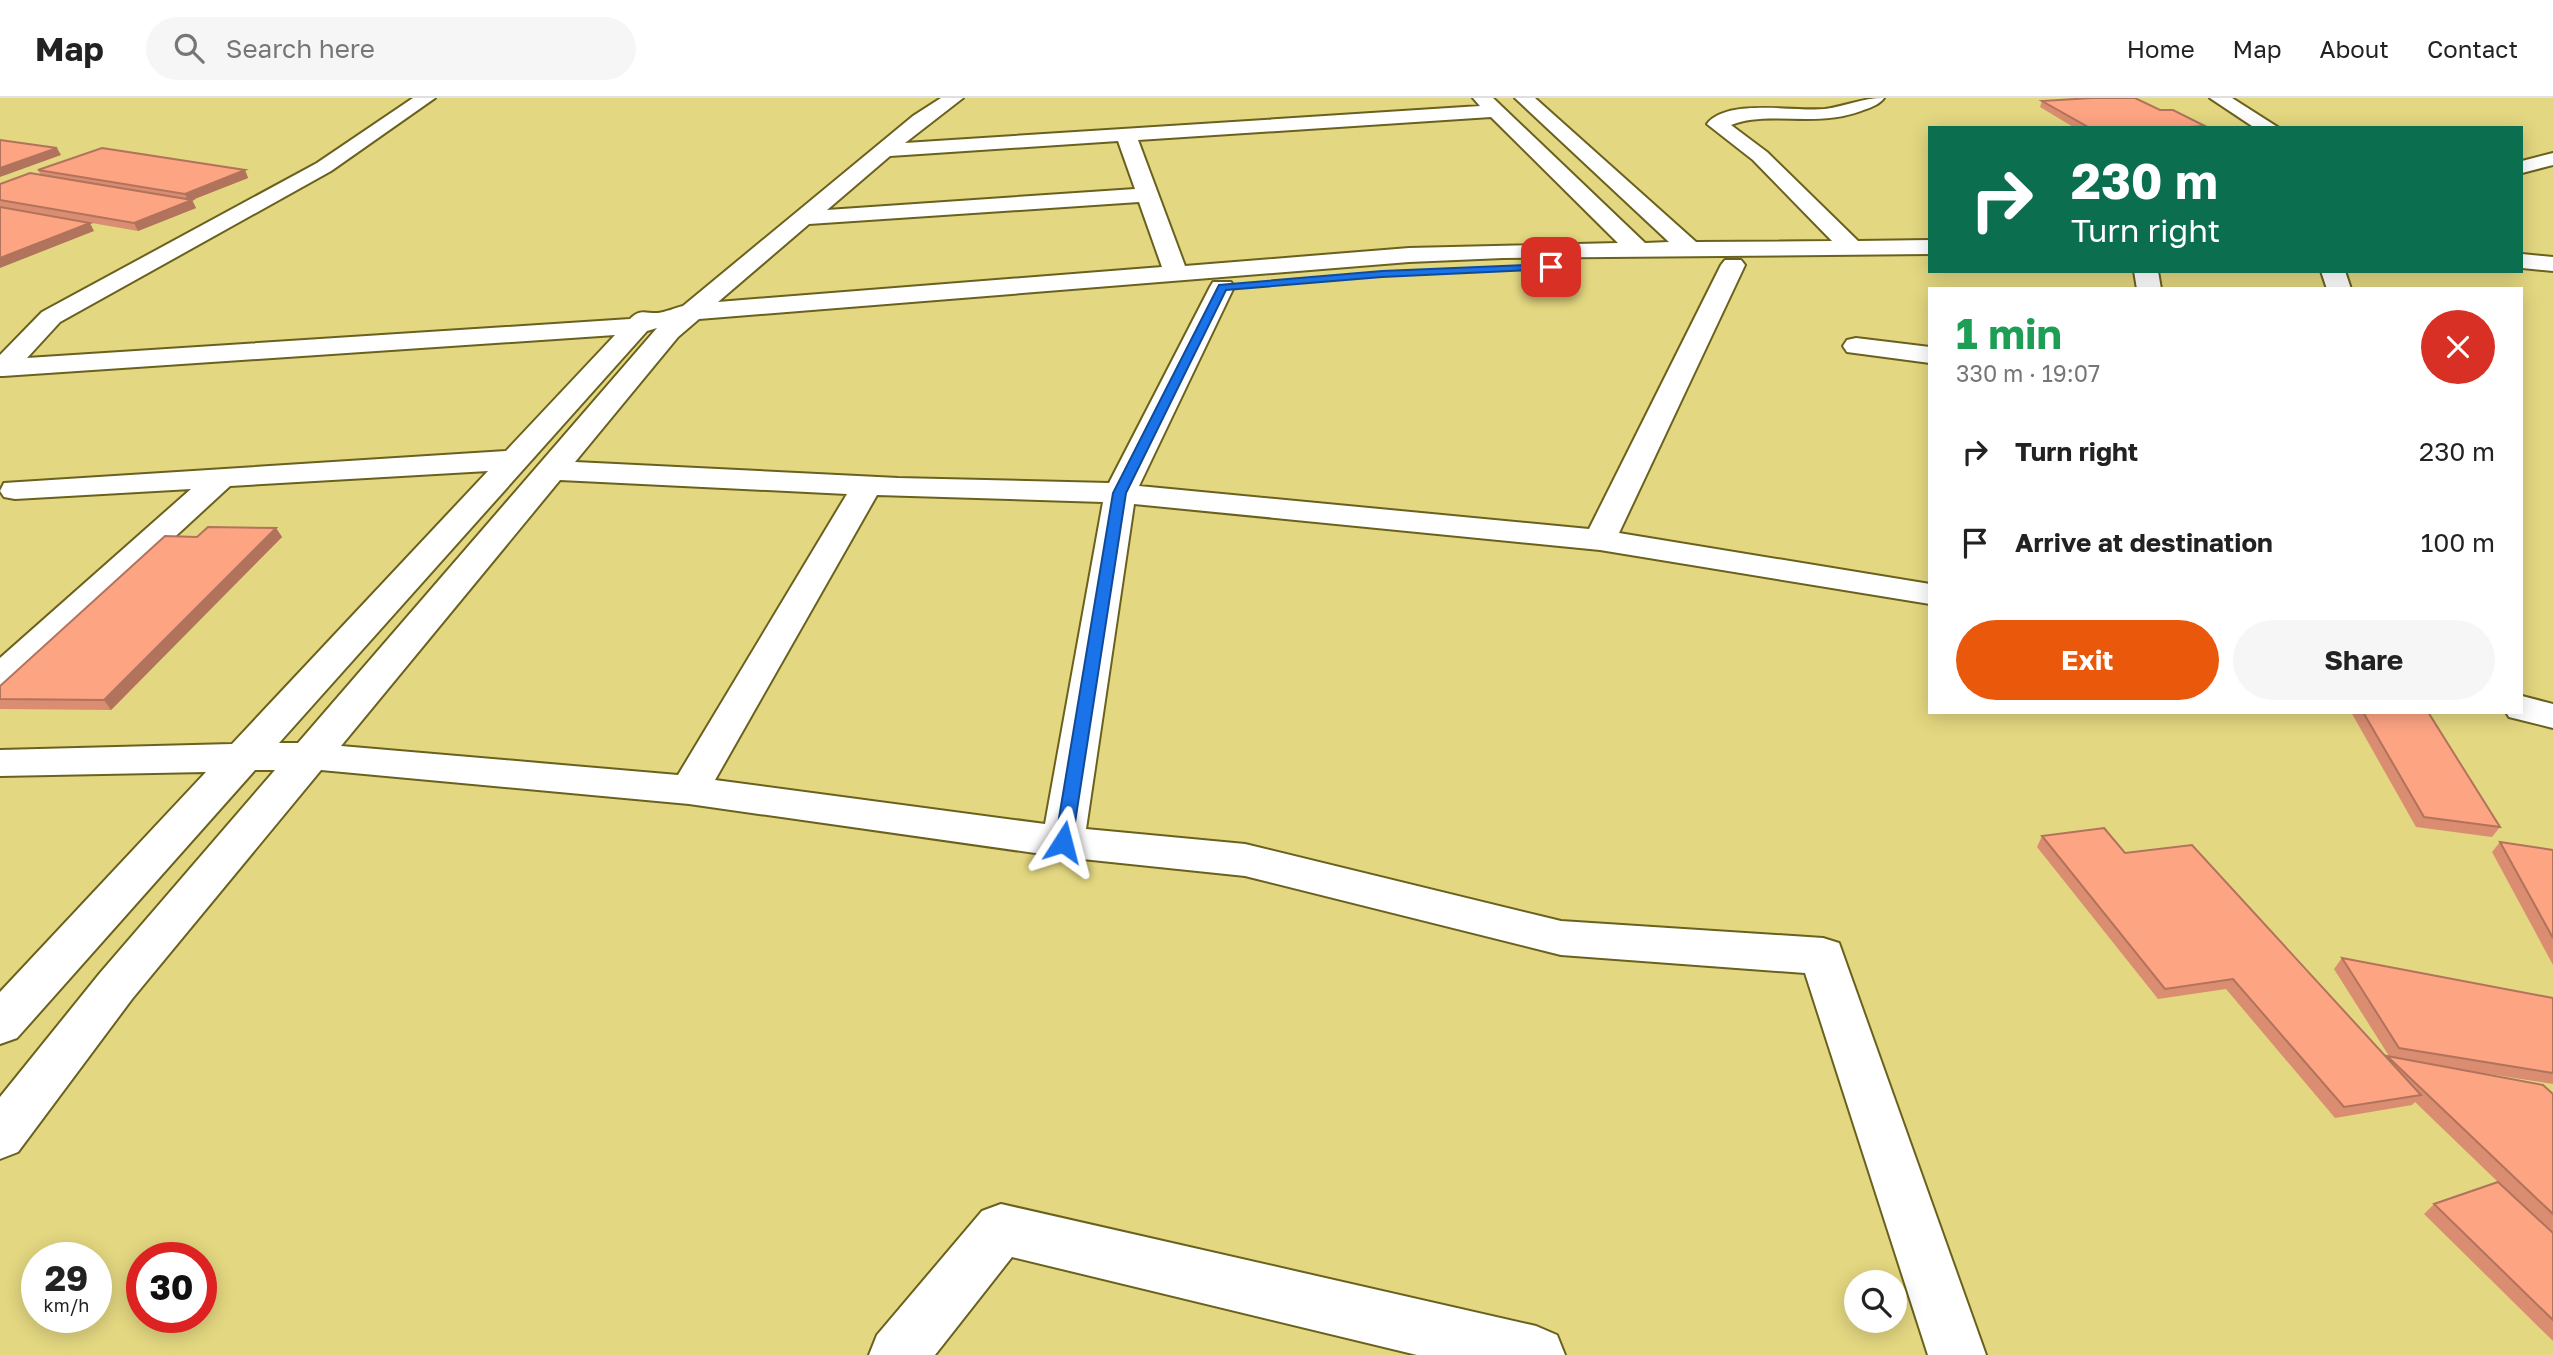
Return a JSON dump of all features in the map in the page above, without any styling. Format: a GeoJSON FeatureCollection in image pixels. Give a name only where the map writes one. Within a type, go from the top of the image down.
{"type":"FeatureCollection","features":[{"type":"Feature","properties":{"kind":"street"},"geometry":{"type":"LineString","coordinates":[[1,368],[51,317],[324,167],[426,98]]}},
{"type":"Feature","properties":{"kind":"street"},"geometry":{"type":"LineString","coordinates":[[0,1024],[513,460],[666,323],[814,181],[929,98]]}},
{"type":"Feature","properties":{"kind":"street"},"geometry":{"type":"LineString","coordinates":[[0,1136],[116,986],[550,470],[666,323],[804,218],[920,120],[954,98]]}},
{"type":"Feature","properties":{"kind":"street"},"geometry":{"type":"LineString","coordinates":[[1524,98],[1690,249]]}},
{"type":"Feature","properties":{"kind":"street"},"geometry":{"type":"LineString","coordinates":[[1852,248],[1760,156],[1717,124],[1750,114],[1824,115],[1875,98]]}},
{"type":"Feature","properties":{"kind":"street"},"geometry":{"type":"LineString","coordinates":[[2219,98],[2266,126]]}},
{"type":"Feature","properties":{"kind":"street"},"geometry":{"type":"LineString","coordinates":[[885,150],[1126,134],[1488,104],[1639,250]]}},
{"type":"Feature","properties":{"kind":"street"},"geometry":{"type":"LineString","coordinates":[[1126,134],[1176,274]]}},
{"type":"Feature","properties":{"kind":"street"},"geometry":{"type":"LineString","coordinates":[[2523,167],[2553,159]]}},
{"type":"Feature","properties":{"kind":"street"},"geometry":{"type":"LineString","coordinates":[[804,218],[1148,195]]}},
{"type":"Feature","properties":{"kind":"street"},"geometry":{"type":"LineString","coordinates":[[666,323],[1176,274],[1409,255],[1928,247]]}},
{"type":"Feature","properties":{"kind":"street"},"geometry":{"type":"LineString","coordinates":[[2523,251],[2553,254]]}},
{"type":"Feature","properties":{"kind":"street"},"geometry":{"type":"LineString","coordinates":[[2523,261],[2553,264]]}},
{"type":"Feature","properties":{"kind":"street"},"geometry":{"type":"LineString","coordinates":[[1,368],[1525,267],[1928,262]]}},
{"type":"Feature","properties":{"kind":"street"},"geometry":{"type":"LineString","coordinates":[[1600,540],[1732,265]]}},
{"type":"Feature","properties":{"kind":"street"},"geometry":{"type":"LineString","coordinates":[[1063,842],[1120,493],[1223,287]]}},
{"type":"Feature","properties":{"kind":"street"},"geometry":{"type":"LineString","coordinates":[[1856,346],[1928,355]]}},
{"type":"Feature","properties":{"kind":"street"},"geometry":{"type":"LineString","coordinates":[[15,490],[513,460]]}},
{"type":"Feature","properties":{"kind":"street"},"geometry":{"type":"LineString","coordinates":[[550,470],[867,485],[1120,493],[1600,540],[1928,594]]}},
{"type":"Feature","properties":{"kind":"street"},"geometry":{"type":"LineString","coordinates":[[0,678],[221,478]]}},
{"type":"Feature","properties":{"kind":"street"},"geometry":{"type":"LineString","coordinates":[[689,790],[867,485]]}},
{"type":"Feature","properties":{"kind":"street"},"geometry":{"type":"LineString","coordinates":[[2523,708],[2553,716]]}},
{"type":"Feature","properties":{"kind":"street"},"geometry":{"type":"LineString","coordinates":[[0,763],[246,755],[309,756],[689,790],[1063,842],[1245,860],[1561,938],[1823,956],[1957,1355]]}},
{"type":"Feature","properties":{"kind":"street"},"geometry":{"type":"LineString","coordinates":[[898,1355],[1001,1229],[1536,1355]]}},
{"type":"Feature","properties":{"kind":"building"},"geometry":{"type":"Polygon","coordinates":[[[2135,98],[2160,110],[2173,110],[2205,126],[2086,126],[2042,101],[2135,98]]]}},
{"type":"Feature","properties":{"kind":"building"},"geometry":{"type":"Polygon","coordinates":[[[0,140],[57,148],[0,168],[0,140]]]}},
{"type":"Feature","properties":{"kind":"building"},"geometry":{"type":"Polygon","coordinates":[[[102,148],[245,170],[185,194],[38,170],[102,148]]]}},
{"type":"Feature","properties":{"kind":"building"},"geometry":{"type":"Polygon","coordinates":[[[30,173],[192,200],[134,223],[0,200],[0,184],[30,173]]]}},
{"type":"Feature","properties":{"kind":"building"},"geometry":{"type":"Polygon","coordinates":[[[0,207],[90,223],[0,258],[0,207]]]}},
{"type":"Feature","properties":{"kind":"building"},"geometry":{"type":"Polygon","coordinates":[[[208,527],[276,528],[104,700],[0,699],[0,686],[165,536],[197,537],[208,527]]]}},
{"type":"Feature","properties":{"kind":"building"},"geometry":{"type":"Polygon","coordinates":[[[2364,714],[2429,714],[2500,827],[2424,817],[2364,714]]]}},
{"type":"Feature","properties":{"kind":"building"},"geometry":{"type":"Polygon","coordinates":[[[2104,828],[2125,853],[2192,845],[2421,1095],[2344,1107],[2233,979],[2165,989],[2042,836],[2104,828]]]}},
{"type":"Feature","properties":{"kind":"building"},"geometry":{"type":"Polygon","coordinates":[[[2500,842],[2553,850],[2553,938],[2500,842]]]}},
{"type":"Feature","properties":{"kind":"building"},"geometry":{"type":"Polygon","coordinates":[[[2342,958],[2553,998],[2553,1073],[2399,1048],[2342,958]]]}},
{"type":"Feature","properties":{"kind":"building"},"geometry":{"type":"Polygon","coordinates":[[[2387,1056],[2543,1085],[2553,1094],[2553,1214],[2387,1056]]]}},
{"type":"Feature","properties":{"kind":"building"},"geometry":{"type":"Polygon","coordinates":[[[2498,1182],[2553,1233],[2553,1320],[2434,1204],[2498,1182]]]}},
{"type":"Feature","properties":{"kind":"route"},"geometry":{"type":"LineString","coordinates":[[1063,842],[1120,493],[1223,287],[1382,274],[1551,267]]}}]}
